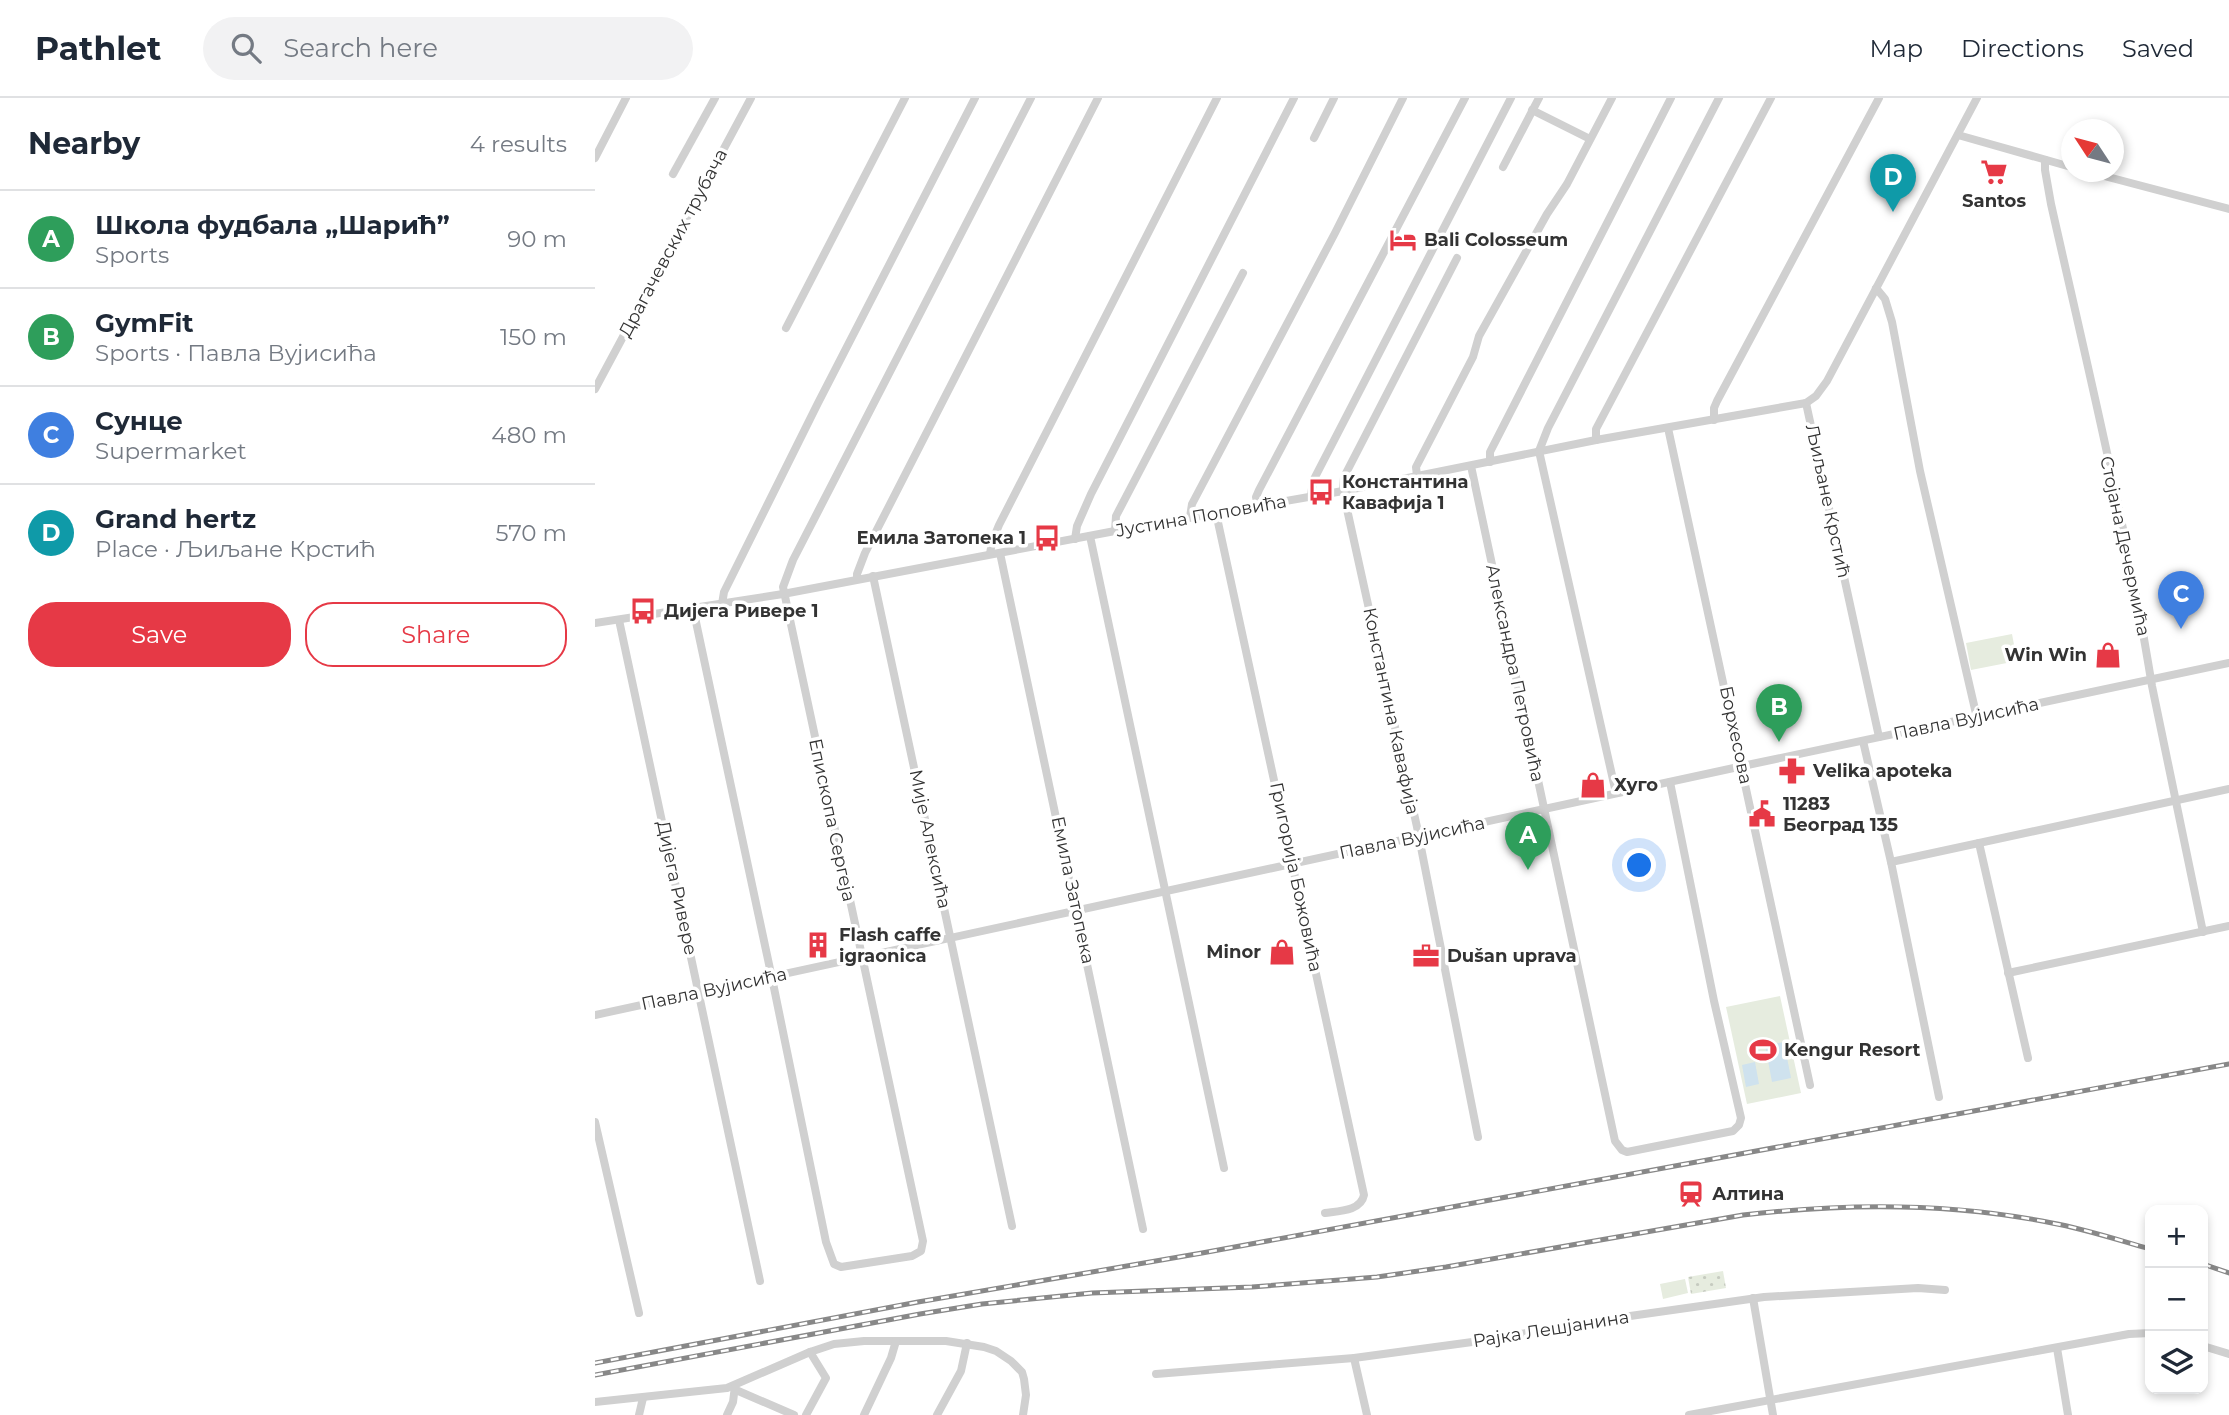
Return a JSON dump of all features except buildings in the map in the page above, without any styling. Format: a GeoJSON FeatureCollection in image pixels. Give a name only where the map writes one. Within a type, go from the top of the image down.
{"type":"FeatureCollection","features":[{"type":"Feature","properties":{"kind":"street"},"geometry":{"type":"LineString","coordinates":[[595,158],[627,98]]}},
{"type":"Feature","properties":{"kind":"street"},"geometry":{"type":"LineString","coordinates":[[673,174],[715,98]]}},
{"type":"Feature","properties":{"kind":"street","name":"Драгачевских трубача"},"geometry":{"type":"LineString","coordinates":[[595,389],[751,98]]}},
{"type":"Feature","properties":{"kind":"street"},"geometry":{"type":"LineString","coordinates":[[786,328],[905,98]]}},
{"type":"Feature","properties":{"kind":"street"},"geometry":{"type":"LineString","coordinates":[[722,604],[722,596],[806,426],[975,98]]}},
{"type":"Feature","properties":{"kind":"street"},"geometry":{"type":"LineString","coordinates":[[783,594],[784,580],[793,560],[1031,98]]}},
{"type":"Feature","properties":{"kind":"street"},"geometry":{"type":"LineString","coordinates":[[857,578],[865,553],[1098,98]]}},
{"type":"Feature","properties":{"kind":"street"},"geometry":{"type":"LineString","coordinates":[[995,553],[992,542],[999,525],[1217,98]]}},
{"type":"Feature","properties":{"kind":"street"},"geometry":{"type":"LineString","coordinates":[[1075,539],[1077,526],[1091,494],[1294,98]]}},
{"type":"Feature","properties":{"kind":"street"},"geometry":{"type":"LineString","coordinates":[[1314,138],[1334,98]]}},
{"type":"Feature","properties":{"kind":"street"},"geometry":{"type":"LineString","coordinates":[[1189,517],[1192,504],[1403,98]]}},
{"type":"Feature","properties":{"kind":"street"},"geometry":{"type":"LineString","coordinates":[[1258,505],[1256,497],[1259,489],[1465,98]]}},
{"type":"Feature","properties":{"kind":"street"},"geometry":{"type":"LineString","coordinates":[[1311,496],[1313,481],[1511,98]]}},
{"type":"Feature","properties":{"kind":"street"},"geometry":{"type":"LineString","coordinates":[[1503,167],[1539,98]]}},
{"type":"Feature","properties":{"kind":"street"},"geometry":{"type":"LineString","coordinates":[[1417,476],[1416,467],[1473,357],[1479,336],[1546,214],[1567,184],[1612,98]]}},
{"type":"Feature","properties":{"kind":"street"},"geometry":{"type":"LineString","coordinates":[[1490,462],[1489,456],[1496,440],[1671,98]]}},
{"type":"Feature","properties":{"kind":"street"},"geometry":{"type":"LineString","coordinates":[[1616,793],[1539,451],[1548,428],[1719,98]]}},
{"type":"Feature","properties":{"kind":"street"},"geometry":{"type":"LineString","coordinates":[[1596,440],[1596,429],[1771,98]]}},
{"type":"Feature","properties":{"kind":"street"},"geometry":{"type":"LineString","coordinates":[[1714,420],[1717,401],[1879,98]]}},
{"type":"Feature","properties":{"kind":"street","name":"Љиљане Крстић"},"geometry":{"type":"LineString","coordinates":[[1879,737],[1807,403],[1816,396],[1826,381],[1977,98]]}},
{"type":"Feature","properties":{"kind":"street"},"geometry":{"type":"LineString","coordinates":[[1532,110],[1590,139]]}},
{"type":"Feature","properties":{"kind":"street"},"geometry":{"type":"LineString","coordinates":[[1958,135],[2061,164]]}},
{"type":"Feature","properties":{"kind":"street","name":"Стојана Дечермића"},"geometry":{"type":"LineString","coordinates":[[2045,160],[2203,932]]}},
{"type":"Feature","properties":{"kind":"street"},"geometry":{"type":"LineString","coordinates":[[2124,181],[2229,209]]}},
{"type":"Feature","properties":{"kind":"street"},"geometry":{"type":"LineString","coordinates":[[1343,491],[1344,477],[1457,258]]}},
{"type":"Feature","properties":{"kind":"street"},"geometry":{"type":"LineString","coordinates":[[1115,531],[1116,516],[1243,273]]}},
{"type":"Feature","properties":{"kind":"street"},"geometry":{"type":"LineString","coordinates":[[1876,288],[1885,299],[1892,322],[1920,471],[1977,718]]}},
{"type":"Feature","properties":{"kind":"street","name":"Јустина Поповића"},"geometry":{"type":"LineString","coordinates":[[595,622],[783,594],[857,578],[1343,491],[1596,440],[1807,403]]}},
{"type":"Feature","properties":{"kind":"street","name":"Борхесова"},"geometry":{"type":"LineString","coordinates":[[1668,428],[1743,766],[1809,1085]]}},
{"type":"Feature","properties":{"kind":"street","name":"Александра Петровића"},"geometry":{"type":"LineString","coordinates":[[1471,466],[1612,1128],[1618,1147],[1622,1150],[1634,1151],[1733,1131],[1741,1118],[1714,1002],[1670,782]]}},
{"type":"Feature","properties":{"kind":"street","name":"Константина Кавафија"},"geometry":{"type":"LineString","coordinates":[[1343,491],[1419,836],[1478,1137]]}},
{"type":"Feature","properties":{"kind":"street","name":"Григорија Божовића"},"geometry":{"type":"LineString","coordinates":[[1216,513],[1365,1199],[1358,1206],[1325,1213]]}},
{"type":"Feature","properties":{"kind":"street"},"geometry":{"type":"LineString","coordinates":[[1090,536],[1224,1168]]}},
{"type":"Feature","properties":{"kind":"street","name":"Емила Затопека"},"geometry":{"type":"LineString","coordinates":[[995,553],[1077,910],[1143,1228]]}},
{"type":"Feature","properties":{"kind":"street","name":"Мије Алексића"},"geometry":{"type":"LineString","coordinates":[[873,576],[1012,1226]]}},
{"type":"Feature","properties":{"kind":"street","name":"Епископа Сергеја"},"geometry":{"type":"LineString","coordinates":[[772,977],[826,1242],[834,1264],[841,1267],[912,1256],[921,1251],[923,1241],[783,594]]}},
{"type":"Feature","properties":{"kind":"street"},"geometry":{"type":"LineString","coordinates":[[693,608],[772,977]]}},
{"type":"Feature","properties":{"kind":"street","name":"Дијега Ривере"},"geometry":{"type":"LineString","coordinates":[[619,620],[760,1281]]}},
{"type":"Feature","properties":{"kind":"street","name":"Павла Вујисића"},"geometry":{"type":"LineString","coordinates":[[595,1015],[2229,663]]}},
{"type":"Feature","properties":{"kind":"street"},"geometry":{"type":"LineString","coordinates":[[1863,741],[1891,862],[1939,1097]]}},
{"type":"Feature","properties":{"kind":"street"},"geometry":{"type":"LineString","coordinates":[[1891,862],[2229,789]]}},
{"type":"Feature","properties":{"kind":"street"},"geometry":{"type":"LineString","coordinates":[[1979,843],[2028,1058]]}},
{"type":"Feature","properties":{"kind":"street"},"geometry":{"type":"LineString","coordinates":[[2008,973],[2229,926]]}},
{"type":"Feature","properties":{"kind":"street"},"geometry":{"type":"LineString","coordinates":[[595,1122],[639,1313]]}},
{"type":"Feature","properties":{"kind":"street","name":"Рајка Лешјанина"},"geometry":{"type":"LineString","coordinates":[[1156,1374],[1354,1358],[1752,1298],[1918,1289],[1945,1290]]}},
{"type":"Feature","properties":{"kind":"street"},"geometry":{"type":"LineString","coordinates":[[1752,1298],[1773,1415]]}},
{"type":"Feature","properties":{"kind":"street"},"geometry":{"type":"LineString","coordinates":[[1689,1415],[2129,1334],[2145,1334]]}},
{"type":"Feature","properties":{"kind":"street"},"geometry":{"type":"LineString","coordinates":[[863,1415],[891,1358],[896,1341]]}},
{"type":"Feature","properties":{"kind":"street"},"geometry":{"type":"LineString","coordinates":[[595,1402],[735,1388],[810,1352],[843,1343],[946,1341],[967,1343],[996,1352],[1022,1372],[1026,1387],[1023,1415]]}},
{"type":"Feature","properties":{"kind":"street"},"geometry":{"type":"LineString","coordinates":[[937,1415],[961,1371],[967,1343]]}},
{"type":"Feature","properties":{"kind":"street"},"geometry":{"type":"LineString","coordinates":[[2208,1348],[2229,1354]]}},
{"type":"Feature","properties":{"kind":"street"},"geometry":{"type":"LineString","coordinates":[[2057,1349],[2068,1415]]}},
{"type":"Feature","properties":{"kind":"street"},"geometry":{"type":"LineString","coordinates":[[806,1415],[826,1378],[810,1352]]}},
{"type":"Feature","properties":{"kind":"street"},"geometry":{"type":"LineString","coordinates":[[1354,1358],[1367,1415]]}},
{"type":"Feature","properties":{"kind":"street"},"geometry":{"type":"LineString","coordinates":[[727,1415],[735,1388]]}},
{"type":"Feature","properties":{"kind":"street"},"geometry":{"type":"LineString","coordinates":[[735,1388],[795,1415]]}},
{"type":"Feature","properties":{"kind":"street"},"geometry":{"type":"LineString","coordinates":[[639,1415],[643,1398]]}},
{"type":"Feature","properties":{"kind":"shaded area"},"geometry":{"type":"Polygon","coordinates":[[[2012,634],[2017,661],[1971,670],[1966,643],[2012,634]]]}},
{"type":"Feature","properties":{"kind":"shaded area","name":"Kengur Resort"},"geometry":{"type":"Polygon","coordinates":[[[1780,996],[1801,1093],[1747,1104],[1726,1007],[1780,996]]]}},
{"type":"Feature","properties":{"kind":"shaded area"},"geometry":{"type":"Polygon","coordinates":[[[1723,1271],[1726,1288],[1691,1294],[1688,1277],[1723,1271]]]}},
{"type":"Feature","properties":{"kind":"shaded area"},"geometry":{"type":"Polygon","coordinates":[[[1685,1279],[1688,1293],[1663,1299],[1660,1284],[1685,1279]]]}},
{"type":"Feature","properties":{"kind":"water"},"geometry":{"type":"Polygon","coordinates":[[[1784,1042],[1791,1078],[1772,1082],[1765,1045],[1784,1042]]]}},
{"type":"Feature","properties":{"kind":"water"},"geometry":{"type":"Polygon","coordinates":[[[1755,1062],[1759,1084],[1746,1087],[1742,1065],[1755,1062]]]}},
{"type":"Feature","properties":{"kind":"railway"},"geometry":{"type":"LineString","coordinates":[[595,1363],[2229,1064]]}},
{"type":"Feature","properties":{"kind":"railway"},"geometry":{"type":"LineString","coordinates":[[595,1375],[982,1304],[1092,1293],[1252,1287],[1377,1277],[1743,1215],[1782,1211],[1859,1207],[1975,1211],[2064,1225],[2145,1248]]}},
{"type":"Feature","properties":{"kind":"railway"},"geometry":{"type":"LineString","coordinates":[[2208,1266],[2229,1273]]}},
{"type":"Feature","properties":{"kind":"place","name":"Santos"},"geometry":{"type":"Point","coordinates":[1994,172]}},
{"type":"Feature","properties":{"kind":"place","name":"Grand hertz"},"geometry":{"type":"Point","coordinates":[1893,212]}},
{"type":"Feature","properties":{"kind":"place","name":"Bali Colosseum"},"geometry":{"type":"Point","coordinates":[1403,240]}},
{"type":"Feature","properties":{"kind":"place","name":"Константина Кавафија 1"},"geometry":{"type":"Point","coordinates":[1321,492]}},
{"type":"Feature","properties":{"kind":"place","name":"Емила Затопека 1"},"geometry":{"type":"Point","coordinates":[1047,538]}},
{"type":"Feature","properties":{"kind":"place","name":"Дијега Ривере 1"},"geometry":{"type":"Point","coordinates":[643,611]}},
{"type":"Feature","properties":{"kind":"place","name":"Сунце"},"geometry":{"type":"Point","coordinates":[2181,629]}},
{"type":"Feature","properties":{"kind":"place","name":"Win Win"},"geometry":{"type":"Point","coordinates":[2108,655]}},
{"type":"Feature","properties":{"kind":"place","name":"GymFit"},"geometry":{"type":"Point","coordinates":[1779,742]}},
{"type":"Feature","properties":{"kind":"place","name":"Velika apoteka"},"geometry":{"type":"Point","coordinates":[1792,771]}},
{"type":"Feature","properties":{"kind":"place","name":"Хуго"},"geometry":{"type":"Point","coordinates":[1593,785]}},
{"type":"Feature","properties":{"kind":"place","name":"11283 Београд 135"},"geometry":{"type":"Point","coordinates":[1762,814]}},
{"type":"Feature","properties":{"kind":"place","name":"Школа фудбала „Шарић”"},"geometry":{"type":"Point","coordinates":[1528,870]}},
{"type":"Feature","properties":{"kind":"place","name":"Flash caffe igraonica"},"geometry":{"type":"Point","coordinates":[818,945]}},
{"type":"Feature","properties":{"kind":"place","name":"Minor"},"geometry":{"type":"Point","coordinates":[1282,952]}},
{"type":"Feature","properties":{"kind":"place","name":"Dušan uprava"},"geometry":{"type":"Point","coordinates":[1426,956]}},
{"type":"Feature","properties":{"kind":"place","name":"Kengur Resort"},"geometry":{"type":"Point","coordinates":[1763,1050]}},
{"type":"Feature","properties":{"kind":"place","name":"Алтина"},"geometry":{"type":"Point","coordinates":[1691,1194]}}]}
